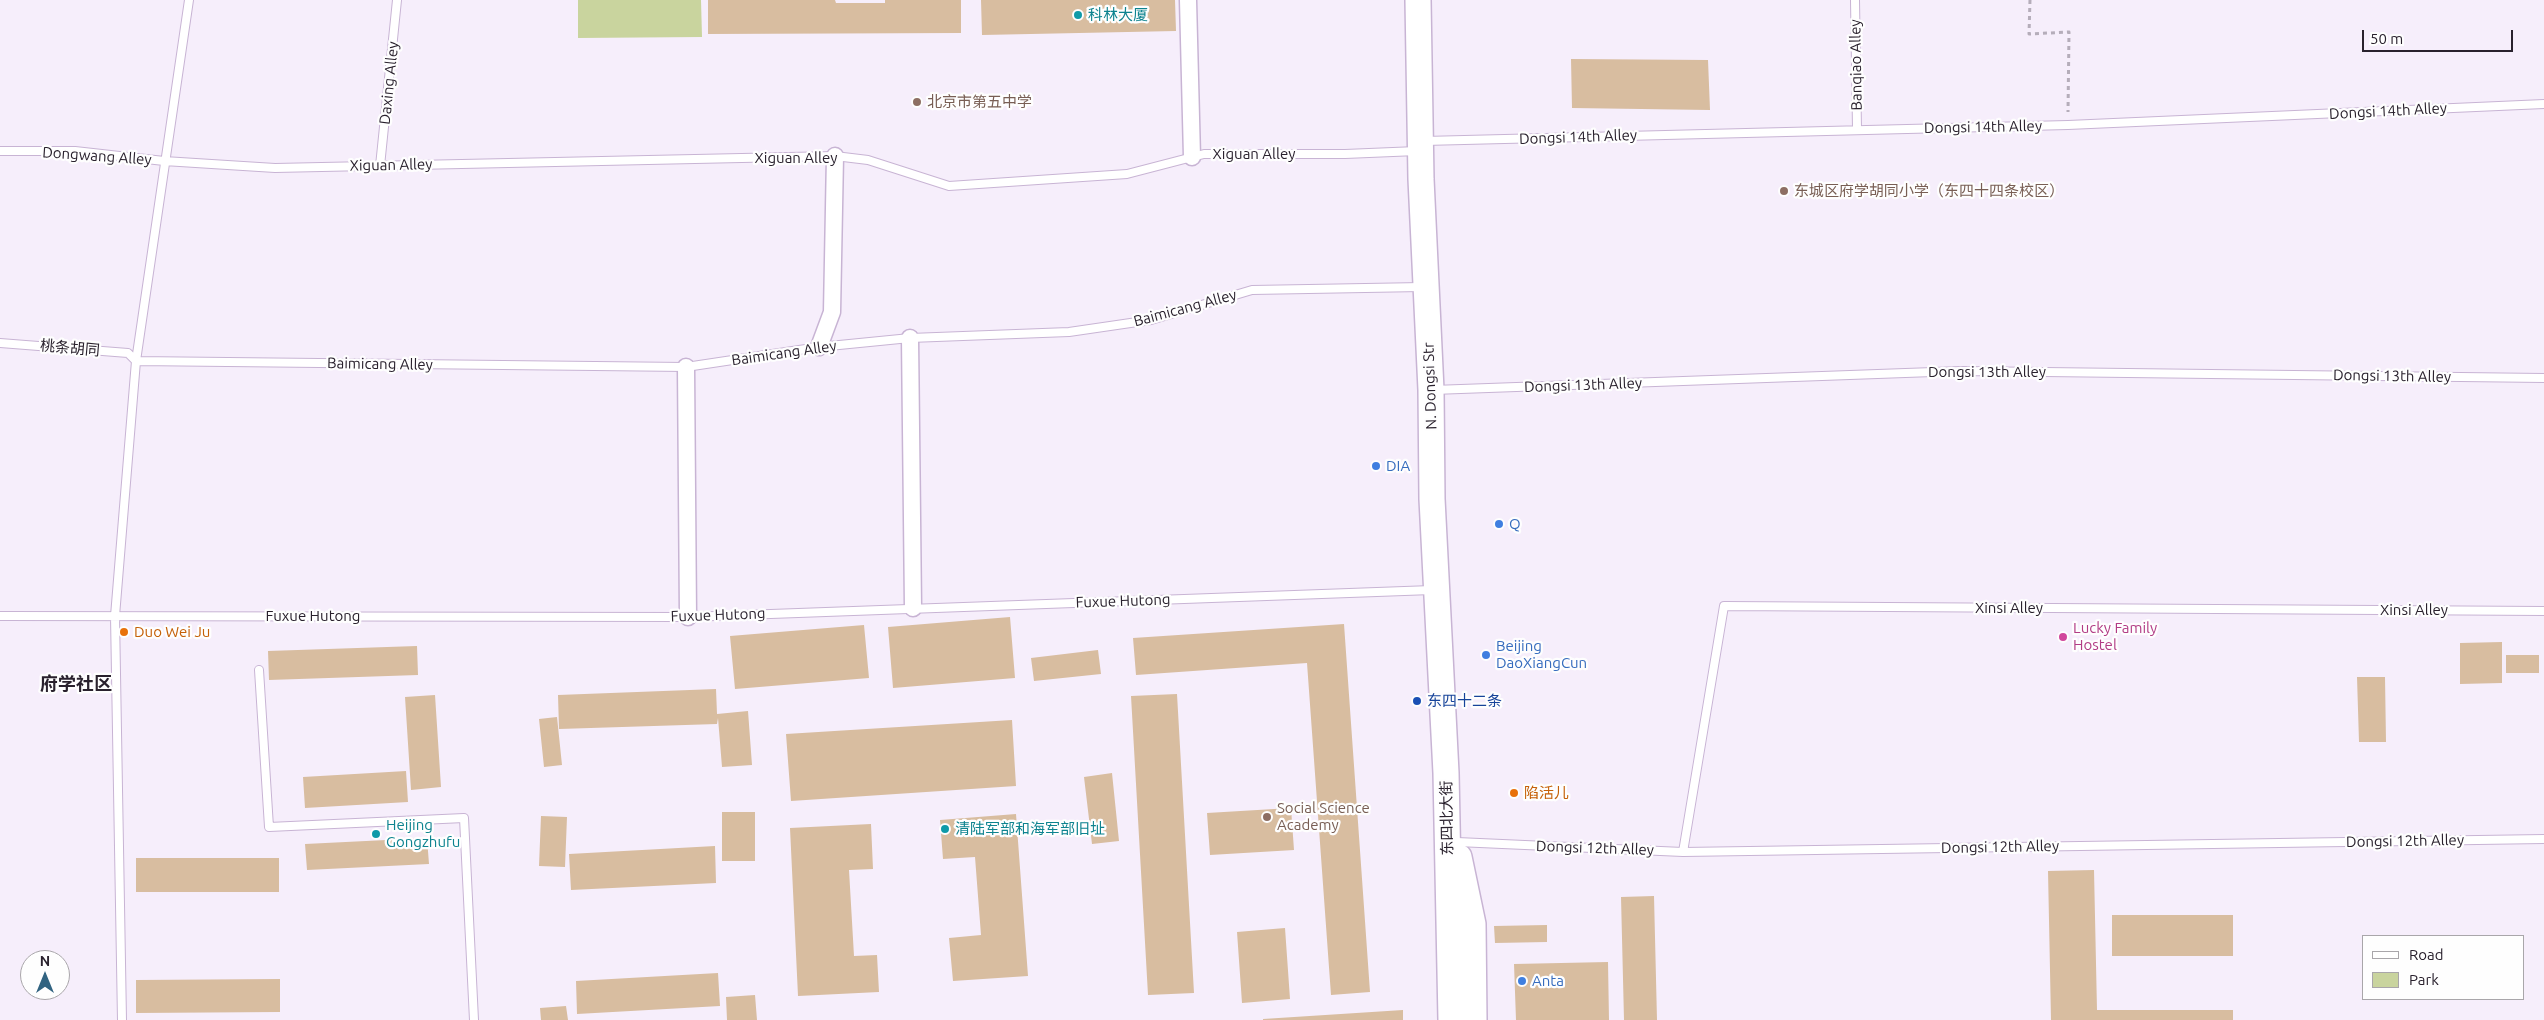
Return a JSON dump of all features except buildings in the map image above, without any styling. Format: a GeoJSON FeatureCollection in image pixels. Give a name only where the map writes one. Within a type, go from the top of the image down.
{"type":"FeatureCollection","features":[{"type":"Feature","properties":{"kind":"main road","name":"N. Dongsi Str"},"geometry":{"type":"LineString","coordinates":[[1418,0],[1421,146],[1431,390],[1432,499],[1446,773]]}},
{"type":"Feature","properties":{"kind":"main road","name":"东四北大街"},"geometry":{"type":"LineString","coordinates":[[1446,773],[1456,842],[1473,924],[1474,1020]]}},
{"type":"Feature","properties":{"kind":"main road","name":"东四北大街"},"geometry":{"type":"LineString","coordinates":[[1446,773],[1451,1020]]}},
{"type":"Feature","properties":{"kind":"street"},"geometry":{"type":"LineString","coordinates":[[1188,0],[1192,158]]}},
{"type":"Feature","properties":{"kind":"street"},"geometry":{"type":"LineString","coordinates":[[820,347],[832,312],[835,156]]}},
{"type":"Feature","properties":{"kind":"street"},"geometry":{"type":"LineString","coordinates":[[910,338],[913,608]]}},
{"type":"Feature","properties":{"kind":"street"},"geometry":{"type":"LineString","coordinates":[[686,368],[688,617]]}},
{"type":"Feature","properties":{"kind":"lane"},"geometry":{"type":"LineString","coordinates":[[122,1020],[115,616],[136,361],[189,0]]}},
{"type":"Feature","properties":{"kind":"lane","name":"Daxing Alley"},"geometry":{"type":"LineString","coordinates":[[380,166],[397,0]]}},
{"type":"Feature","properties":{"kind":"lane","name":"Banqiao Alley"},"geometry":{"type":"LineString","coordinates":[[1855,0],[1858,129]]}},
{"type":"Feature","properties":{"kind":"lane","name":"Dongsi 14th Alley"},"geometry":{"type":"LineString","coordinates":[[1421,146],[1858,129],[2068,125],[2544,104]]}},
{"type":"Feature","properties":{"kind":"lane","name":"Xiguan Alley"},"geometry":{"type":"LineString","coordinates":[[164,161],[275,168],[835,156],[868,160],[949,186],[1127,174],[1204,154],[1345,154],[1421,146]]}},
{"type":"Feature","properties":{"kind":"lane","name":"Dongwang Alley"},"geometry":{"type":"LineString","coordinates":[[0,151],[76,151],[164,161]]}},
{"type":"Feature","properties":{"kind":"lane","name":"Baimicang Alley"},"geometry":{"type":"LineString","coordinates":[[136,361],[686,368],[820,347],[910,338],[1069,332],[1151,320],[1252,290],[1426,287]]}},
{"type":"Feature","properties":{"kind":"lane","name":"桃条胡同"},"geometry":{"type":"LineString","coordinates":[[0,343],[128,353],[136,361]]}},
{"type":"Feature","properties":{"kind":"lane","name":"Dongsi 13th Alley"},"geometry":{"type":"LineString","coordinates":[[1431,390],[1961,371],[2544,378]]}},
{"type":"Feature","properties":{"kind":"lane","name":"Fuxue Hutong"},"geometry":{"type":"LineString","coordinates":[[0,616],[688,617],[1436,590]]}},
{"type":"Feature","properties":{"kind":"lane","name":"Xinsi Alley"},"geometry":{"type":"LineString","coordinates":[[1683,852],[1724,606],[2544,611]]}},
{"type":"Feature","properties":{"kind":"lane"},"geometry":{"type":"LineString","coordinates":[[259,670],[268,827],[464,818],[474,1020]]}},
{"type":"Feature","properties":{"kind":"lane","name":"Dongsi 12th Alley"},"geometry":{"type":"LineString","coordinates":[[1456,842],[1683,852],[2544,839]]}},
{"type":"Feature","properties":{"kind":"path"},"geometry":{"type":"LineString","coordinates":[[2030,0],[2029,34],[2070,32],[2068,125]]}},
{"type":"Feature","properties":{"kind":"green space"},"geometry":{"type":"Polygon","coordinates":[[[578,0],[701,0],[702,37],[578,38],[578,0]]]}},
{"type":"Feature","properties":{"kind":"place","name":"科林大厦"},"geometry":{"type":"Point","coordinates":[1078,15]}},
{"type":"Feature","properties":{"kind":"place","name":"北京市第五中学"},"geometry":{"type":"Point","coordinates":[917,102]}},
{"type":"Feature","properties":{"kind":"place","name":"东城区府学胡同小学（东四十四条校区）"},"geometry":{"type":"Point","coordinates":[1784,191]}},
{"type":"Feature","properties":{"kind":"place","name":"DIA"},"geometry":{"type":"Point","coordinates":[1376,466]}},
{"type":"Feature","properties":{"kind":"place","name":"Q"},"geometry":{"type":"Point","coordinates":[1499,524]}},
{"type":"Feature","properties":{"kind":"place","name":"Duo Wei Ju"},"geometry":{"type":"Point","coordinates":[124,632]}},
{"type":"Feature","properties":{"kind":"place","name":"Lucky Family Hostel"},"geometry":{"type":"Point","coordinates":[2063,637]}},
{"type":"Feature","properties":{"kind":"place","name":"Beijing DaoXiangCun"},"geometry":{"type":"Point","coordinates":[1486,655]}},
{"type":"Feature","properties":{"kind":"place","name":"东四十二条"},"geometry":{"type":"Point","coordinates":[1417,701]}},
{"type":"Feature","properties":{"kind":"place","name":"陷活儿"},"geometry":{"type":"Point","coordinates":[1514,793]}},
{"type":"Feature","properties":{"kind":"place","name":"Social Science Academy"},"geometry":{"type":"Point","coordinates":[1267,817]}},
{"type":"Feature","properties":{"kind":"place","name":"清陆军部和海军部旧址"},"geometry":{"type":"Point","coordinates":[945,829]}},
{"type":"Feature","properties":{"kind":"place","name":"Heijing Gongzhufu"},"geometry":{"type":"Point","coordinates":[376,834]}},
{"type":"Feature","properties":{"kind":"place","name":"Anta"},"geometry":{"type":"Point","coordinates":[1522,981]}},
{"type":"Feature","properties":{"kind":"district","name":"府学社区"},"geometry":{"type":"Point","coordinates":[76,684]}}]}
